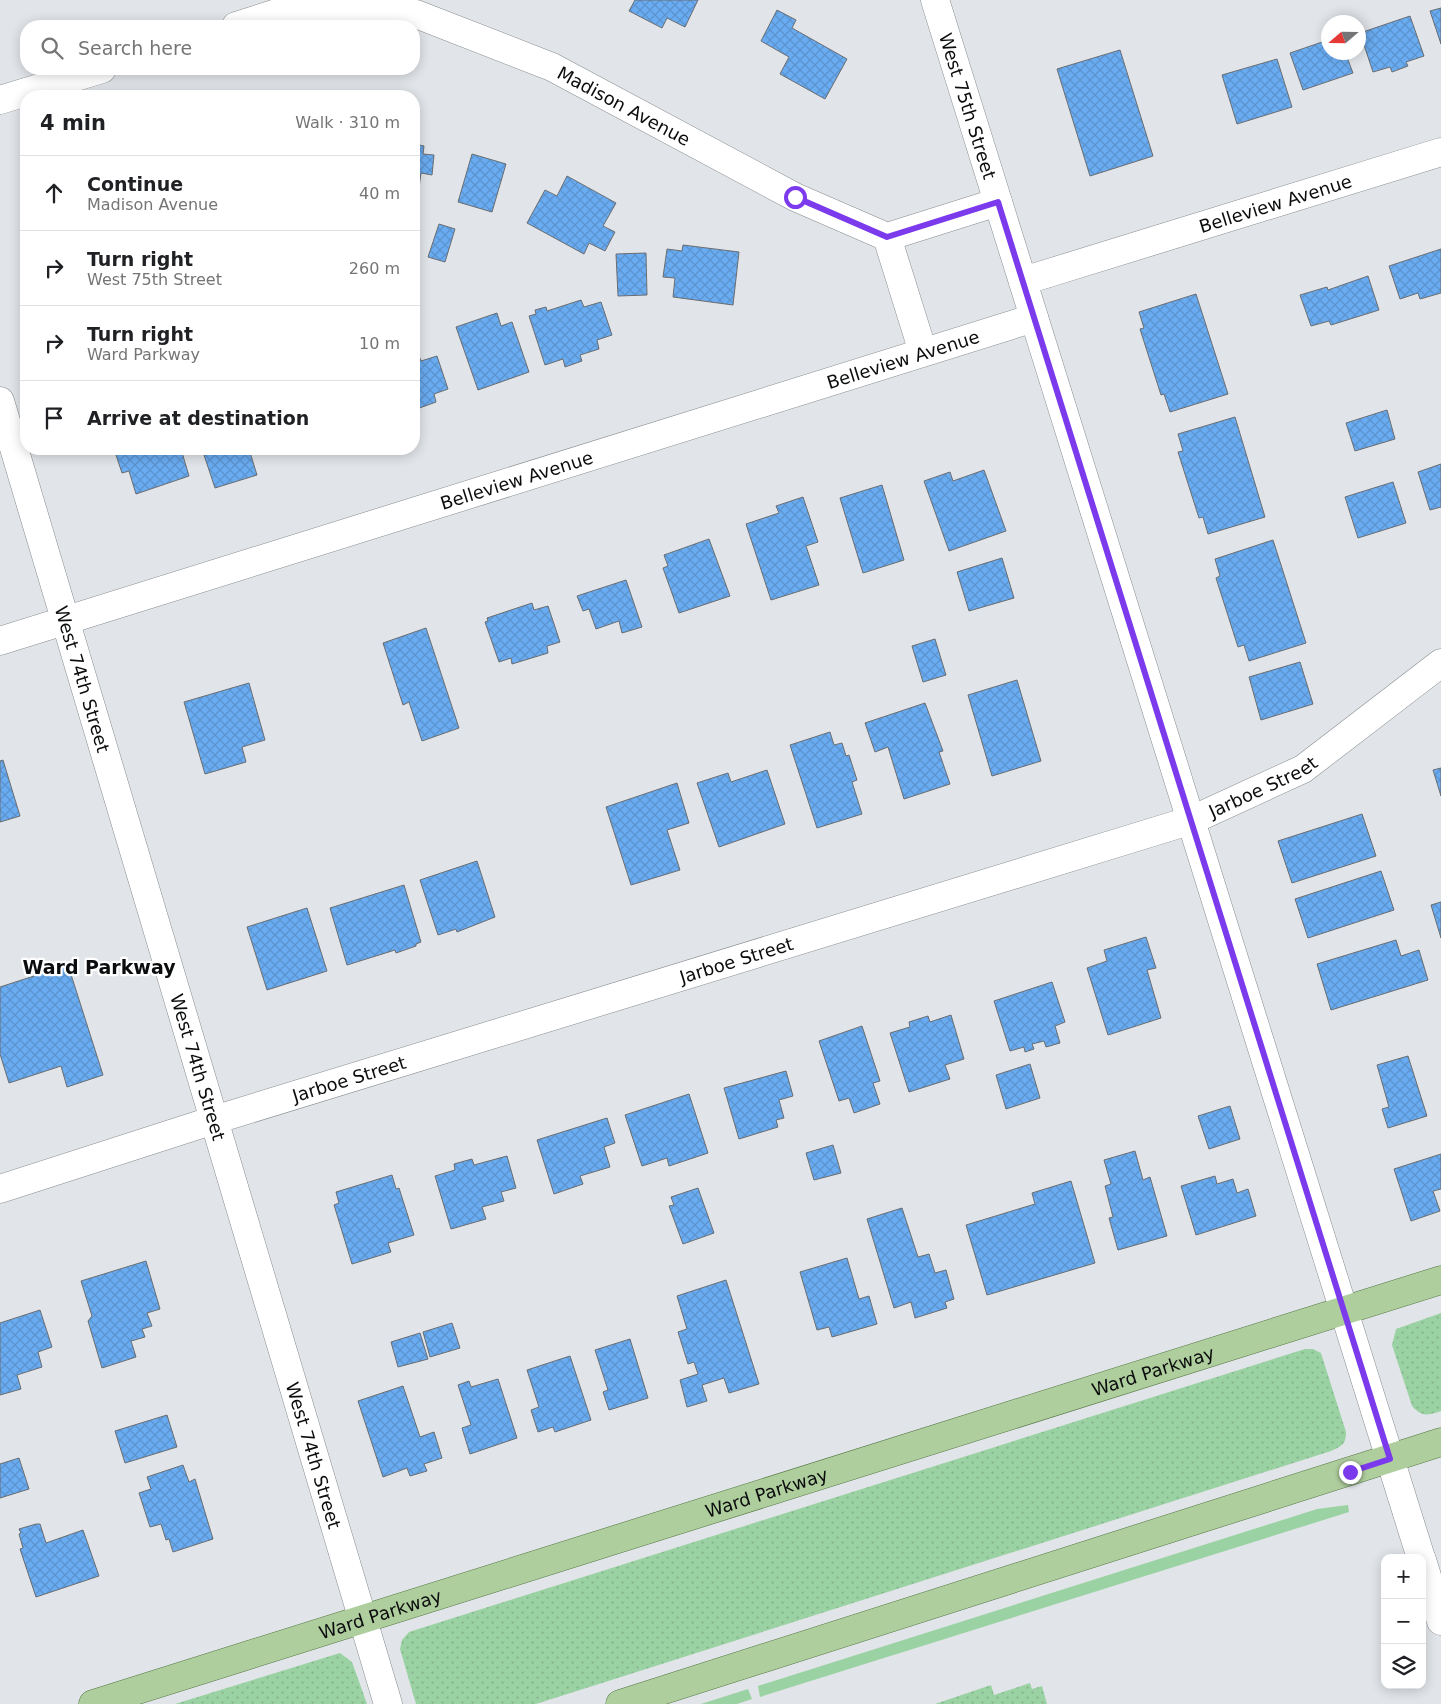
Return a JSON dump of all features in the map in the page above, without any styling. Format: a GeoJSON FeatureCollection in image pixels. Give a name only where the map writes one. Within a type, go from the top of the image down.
{"type":"FeatureCollection","features":[{"type":"Feature","properties":{"kind":"main road","name":"Ward Parkway"},"geometry":{"type":"LineString","coordinates":[[93,1704],[1345,1312],[1441,1280]]}},
{"type":"Feature","properties":{"kind":"main road"},"geometry":{"type":"LineString","coordinates":[[620,1704],[1441,1442]]}},
{"type":"Feature","properties":{"kind":"street","name":"West 75th Street"},"geometry":{"type":"LineString","coordinates":[[935,0],[1420,1554]]}},
{"type":"Feature","properties":{"kind":"street","name":"Madison Avenue"},"geometry":{"type":"LineString","coordinates":[[255,20],[283,11],[416,14],[552,67],[795,197],[887,237]]}},
{"type":"Feature","properties":{"kind":"street"},"geometry":{"type":"LineString","coordinates":[[33,90],[82,75]]}},
{"type":"Feature","properties":{"kind":"street"},"geometry":{"type":"LineString","coordinates":[[0,100],[20,94]]}},
{"type":"Feature","properties":{"kind":"street","name":"Belleview Avenue"},"geometry":{"type":"LineString","coordinates":[[1023,281],[1441,152]]}},
{"type":"Feature","properties":{"kind":"street"},"geometry":{"type":"LineString","coordinates":[[922,352],[887,237],[998,202]]}},
{"type":"Feature","properties":{"kind":"street","name":"Belleview Avenue"},"geometry":{"type":"LineString","coordinates":[[0,641],[1034,318]]}},
{"type":"Feature","properties":{"kind":"street","name":"West 74th Street"},"geometry":{"type":"LineString","coordinates":[[0,401],[388,1704]]}},
{"type":"Feature","properties":{"kind":"street","name":"Jarboe Street"},"geometry":{"type":"LineString","coordinates":[[0,1189],[214,1120],[1192,820],[1303,769],[1441,664]]}},
{"type":"Feature","properties":{"kind":"street","name":"West 75th Street"},"geometry":{"type":"LineString","coordinates":[[1426,1572],[1441,1621]]}},
{"type":"Feature","properties":{"kind":"green space"},"geometry":{"type":"Polygon","coordinates":[[[1441,1313],[1441,1411],[1432,1414],[1422,1414],[1412,1406],[1392,1345],[1396,1329],[1441,1313]]]}},
{"type":"Feature","properties":{"kind":"green space"},"geometry":{"type":"Polygon","coordinates":[[[1305,1349],[1313,1349],[1321,1353],[1346,1432],[1343,1444],[1331,1451],[536,1704],[416,1704],[400,1649],[402,1640],[409,1632],[1305,1349]]]}},
{"type":"Feature","properties":{"kind":"green space"},"geometry":{"type":"Polygon","coordinates":[[[1348,1505],[1349,1512],[760,1697],[758,1686],[1317,1509],[1348,1505]]]}},
{"type":"Feature","properties":{"kind":"green space"},"geometry":{"type":"Polygon","coordinates":[[[340,1653],[352,1662],[367,1704],[175,1704],[340,1653]]]}},
{"type":"Feature","properties":{"kind":"green space"},"geometry":{"type":"Polygon","coordinates":[[[1030,1683],[1032,1689],[1042,1686],[1047,1704],[935,1704],[991,1685],[994,1695],[1030,1683]]]}},
{"type":"Feature","properties":{"kind":"green space"},"geometry":{"type":"Polygon","coordinates":[[[748,1689],[752,1699],[737,1704],[701,1704],[748,1689]]]}},
{"type":"Feature","properties":{"kind":"building"},"geometry":{"type":"Polygon","coordinates":[[[635,0],[698,0],[685,27],[667,18],[662,28],[629,11],[635,0]]]}},
{"type":"Feature","properties":{"kind":"building"},"geometry":{"type":"Polygon","coordinates":[[[1441,8],[1441,44],[1430,11],[1441,8]]]}},
{"type":"Feature","properties":{"kind":"building"},"geometry":{"type":"Polygon","coordinates":[[[777,10],[796,20],[792,28],[847,59],[825,99],[780,74],[789,57],[761,41],[777,10]]]}},
{"type":"Feature","properties":{"kind":"building"},"geometry":{"type":"Polygon","coordinates":[[[1410,16],[1424,56],[1406,62],[1408,66],[1392,72],[1390,67],[1373,72],[1366,51],[1366,31],[1410,16]]]}},
{"type":"Feature","properties":{"kind":"building"},"geometry":{"type":"Polygon","coordinates":[[[1321,42],[1321,60],[1348,60],[1353,73],[1303,90],[1290,53],[1321,42]]]}},
{"type":"Feature","properties":{"kind":"building"},"geometry":{"type":"Polygon","coordinates":[[[1120,50],[1153,156],[1090,176],[1057,69],[1120,50]]]}},
{"type":"Feature","properties":{"kind":"building"},"geometry":{"type":"Polygon","coordinates":[[[1277,59],[1292,107],[1237,124],[1222,75],[1277,59]]]}},
{"type":"Feature","properties":{"kind":"building"},"geometry":{"type":"Polygon","coordinates":[[[420,145],[424,146],[423,154],[434,155],[432,175],[421,173],[420,180],[420,145]]]}},
{"type":"Feature","properties":{"kind":"building"},"geometry":{"type":"Polygon","coordinates":[[[472,154],[506,164],[492,212],[458,202],[472,154]]]}},
{"type":"Feature","properties":{"kind":"building"},"geometry":{"type":"Polygon","coordinates":[[[567,176],[616,203],[603,226],[615,232],[605,251],[589,243],[584,254],[527,223],[545,190],[557,196],[567,176]]]}},
{"type":"Feature","properties":{"kind":"building"},"geometry":{"type":"Polygon","coordinates":[[[439,224],[455,229],[445,262],[428,257],[439,224]]]}},
{"type":"Feature","properties":{"kind":"building"},"geometry":{"type":"Polygon","coordinates":[[[683,245],[739,252],[733,305],[673,297],[675,278],[663,277],[667,249],[682,251],[683,245]]]}},
{"type":"Feature","properties":{"kind":"building"},"geometry":{"type":"Polygon","coordinates":[[[1441,249],[1441,293],[1420,299],[1418,293],[1400,299],[1389,266],[1441,249]]]}},
{"type":"Feature","properties":{"kind":"building"},"geometry":{"type":"Polygon","coordinates":[[[646,253],[647,295],[618,296],[616,254],[646,253]]]}},
{"type":"Feature","properties":{"kind":"building"},"geometry":{"type":"Polygon","coordinates":[[[1368,276],[1379,310],[1331,325],[1329,321],[1311,326],[1300,295],[1327,287],[1328,290],[1368,276]]]}},
{"type":"Feature","properties":{"kind":"building"},"geometry":{"type":"Polygon","coordinates":[[[1196,294],[1228,394],[1170,412],[1164,394],[1161,395],[1140,329],[1144,328],[1139,312],[1196,294]]]}},
{"type":"Feature","properties":{"kind":"building"},"geometry":{"type":"Polygon","coordinates":[[[581,300],[584,307],[601,302],[612,335],[597,340],[599,349],[580,355],[582,361],[565,367],[563,359],[545,365],[529,316],[536,314],[535,310],[546,307],[547,311],[581,300]]]}},
{"type":"Feature","properties":{"kind":"building"},"geometry":{"type":"Polygon","coordinates":[[[497,313],[501,326],[512,322],[529,372],[478,390],[456,327],[497,313]]]}},
{"type":"Feature","properties":{"kind":"building"},"geometry":{"type":"Polygon","coordinates":[[[437,356],[448,389],[434,394],[436,402],[420,408],[420,358],[421,361],[437,356]]]}},
{"type":"Feature","properties":{"kind":"building"},"geometry":{"type":"Polygon","coordinates":[[[1387,410],[1395,439],[1355,451],[1346,423],[1387,410]]]}},
{"type":"Feature","properties":{"kind":"building"},"geometry":{"type":"Polygon","coordinates":[[[1235,417],[1265,517],[1208,534],[1203,517],[1199,518],[1178,452],[1183,451],[1178,434],[1235,417]]]}},
{"type":"Feature","properties":{"kind":"building"},"geometry":{"type":"Polygon","coordinates":[[[116,455],[183,455],[189,476],[136,494],[129,471],[122,473],[116,455]]]}},
{"type":"Feature","properties":{"kind":"building"},"geometry":{"type":"Polygon","coordinates":[[[204,455],[251,455],[257,475],[215,488],[204,455]]]}},
{"type":"Feature","properties":{"kind":"building"},"geometry":{"type":"Polygon","coordinates":[[[1441,464],[1441,507],[1430,510],[1418,472],[1441,464]]]}},
{"type":"Feature","properties":{"kind":"building"},"geometry":{"type":"Polygon","coordinates":[[[984,470],[1006,531],[949,551],[924,481],[950,472],[953,481],[984,470]]]}},
{"type":"Feature","properties":{"kind":"building"},"geometry":{"type":"Polygon","coordinates":[[[1393,482],[1406,523],[1358,538],[1345,497],[1393,482]]]}},
{"type":"Feature","properties":{"kind":"building"},"geometry":{"type":"Polygon","coordinates":[[[882,485],[904,560],[863,573],[840,498],[882,485]]]}},
{"type":"Feature","properties":{"kind":"building"},"geometry":{"type":"Polygon","coordinates":[[[803,497],[818,542],[806,546],[819,585],[771,600],[746,524],[779,513],[776,506],[803,497]]]}},
{"type":"Feature","properties":{"kind":"building"},"geometry":{"type":"Polygon","coordinates":[[[709,539],[730,596],[679,613],[663,568],[668,566],[664,555],[709,539]]]}},
{"type":"Feature","properties":{"kind":"building"},"geometry":{"type":"Polygon","coordinates":[[[1273,540],[1306,643],[1249,661],[1244,645],[1238,647],[1216,578],[1220,576],[1215,559],[1273,540]]]}},
{"type":"Feature","properties":{"kind":"building"},"geometry":{"type":"Polygon","coordinates":[[[1002,558],[1014,598],[969,611],[957,572],[1002,558]]]}},
{"type":"Feature","properties":{"kind":"building"},"geometry":{"type":"Polygon","coordinates":[[[626,580],[642,627],[622,633],[619,621],[596,629],[589,609],[583,611],[577,596],[626,580]]]}},
{"type":"Feature","properties":{"kind":"building"},"geometry":{"type":"Polygon","coordinates":[[[532,603],[534,610],[548,606],[560,642],[547,646],[548,653],[512,664],[511,658],[499,662],[485,622],[488,621],[487,618],[532,603]]]}},
{"type":"Feature","properties":{"kind":"building"},"geometry":{"type":"Polygon","coordinates":[[[426,628],[459,728],[422,741],[409,702],[403,705],[383,643],[426,628]]]}},
{"type":"Feature","properties":{"kind":"building"},"geometry":{"type":"Polygon","coordinates":[[[935,639],[946,675],[923,682],[912,646],[935,639]]]}},
{"type":"Feature","properties":{"kind":"building"},"geometry":{"type":"Polygon","coordinates":[[[1300,662],[1313,704],[1261,720],[1249,677],[1300,662]]]}},
{"type":"Feature","properties":{"kind":"building"},"geometry":{"type":"Polygon","coordinates":[[[1017,680],[1041,761],[992,776],[968,695],[1017,680]]]}},
{"type":"Feature","properties":{"kind":"building"},"geometry":{"type":"Polygon","coordinates":[[[249,683],[265,740],[242,747],[246,762],[205,774],[184,702],[249,683]]]}},
{"type":"Feature","properties":{"kind":"building"},"geometry":{"type":"Polygon","coordinates":[[[925,703],[943,751],[939,752],[950,784],[904,799],[888,747],[875,752],[865,723],[925,703]]]}},
{"type":"Feature","properties":{"kind":"building"},"geometry":{"type":"Polygon","coordinates":[[[830,732],[834,745],[842,743],[846,756],[849,755],[857,780],[852,782],[862,814],[817,828],[790,745],[830,732]]]}},
{"type":"Feature","properties":{"kind":"building"},"geometry":{"type":"Polygon","coordinates":[[[3,760],[20,816],[0,822],[0,761],[3,760]]]}},
{"type":"Feature","properties":{"kind":"building"},"geometry":{"type":"Polygon","coordinates":[[[1441,768],[1441,796],[1433,770],[1441,768]]]}},
{"type":"Feature","properties":{"kind":"building"},"geometry":{"type":"Polygon","coordinates":[[[767,770],[785,824],[719,847],[697,783],[728,773],[731,782],[767,770]]]}},
{"type":"Feature","properties":{"kind":"building"},"geometry":{"type":"Polygon","coordinates":[[[677,783],[689,823],[667,830],[680,870],[631,885],[606,807],[677,783]]]}},
{"type":"Feature","properties":{"kind":"building"},"geometry":{"type":"Polygon","coordinates":[[[1362,814],[1376,856],[1292,883],[1278,841],[1362,814]]]}},
{"type":"Feature","properties":{"kind":"building"},"geometry":{"type":"Polygon","coordinates":[[[477,861],[495,917],[457,932],[456,929],[438,935],[420,880],[477,861]]]}},
{"type":"Feature","properties":{"kind":"building"},"geometry":{"type":"Polygon","coordinates":[[[1381,871],[1394,910],[1308,938],[1295,899],[1381,871]]]}},
{"type":"Feature","properties":{"kind":"building"},"geometry":{"type":"Polygon","coordinates":[[[404,885],[421,942],[416,944],[416,946],[396,953],[395,950],[347,965],[330,908],[404,885]]]}},
{"type":"Feature","properties":{"kind":"building"},"geometry":{"type":"Polygon","coordinates":[[[1441,902],[1441,938],[1431,905],[1441,902]]]}},
{"type":"Feature","properties":{"kind":"building"},"geometry":{"type":"Polygon","coordinates":[[[307,908],[327,971],[267,990],[247,927],[307,908]]]}},
{"type":"Feature","properties":{"kind":"building"},"geometry":{"type":"Polygon","coordinates":[[[1146,937],[1156,968],[1147,970],[1161,1018],[1108,1035],[1087,968],[1107,961],[1104,950],[1146,937]]]}},
{"type":"Feature","properties":{"kind":"building"},"geometry":{"type":"Polygon","coordinates":[[[1396,940],[1401,956],[1419,950],[1428,980],[1331,1010],[1317,964],[1396,940]]]}},
{"type":"Feature","properties":{"kind":"building"},"geometry":{"type":"Polygon","coordinates":[[[68,965],[103,1075],[67,1087],[61,1066],[9,1083],[0,1054],[0,987],[68,965]]]}},
{"type":"Feature","properties":{"kind":"building"},"geometry":{"type":"Polygon","coordinates":[[[1052,982],[1065,1022],[1055,1026],[1060,1043],[1046,1047],[1044,1041],[1032,1044],[1034,1049],[1025,1052],[1024,1047],[1010,1051],[994,1001],[1052,982]]]}},
{"type":"Feature","properties":{"kind":"building"},"geometry":{"type":"Polygon","coordinates":[[[951,1015],[964,1059],[945,1065],[950,1079],[909,1092],[890,1033],[910,1027],[909,1022],[928,1016],[930,1022],[951,1015]]]}},
{"type":"Feature","properties":{"kind":"building"},"geometry":{"type":"Polygon","coordinates":[[[862,1026],[880,1081],[873,1083],[880,1104],[854,1113],[849,1098],[839,1101],[819,1041],[862,1026]]]}},
{"type":"Feature","properties":{"kind":"building"},"geometry":{"type":"Polygon","coordinates":[[[1408,1056],[1427,1116],[1388,1128],[1382,1109],[1389,1107],[1377,1065],[1408,1056]]]}},
{"type":"Feature","properties":{"kind":"building"},"geometry":{"type":"Polygon","coordinates":[[[1030,1064],[1040,1098],[1006,1109],[996,1075],[1030,1064]]]}},
{"type":"Feature","properties":{"kind":"building"},"geometry":{"type":"Polygon","coordinates":[[[786,1071],[793,1096],[779,1100],[784,1118],[776,1120],[778,1127],[739,1139],[724,1088],[786,1071]]]}},
{"type":"Feature","properties":{"kind":"building"},"geometry":{"type":"Polygon","coordinates":[[[689,1094],[708,1153],[669,1166],[667,1158],[642,1166],[625,1115],[689,1094]]]}},
{"type":"Feature","properties":{"kind":"building"},"geometry":{"type":"Polygon","coordinates":[[[1230,1106],[1240,1139],[1209,1149],[1198,1116],[1230,1106]]]}},
{"type":"Feature","properties":{"kind":"building"},"geometry":{"type":"Polygon","coordinates":[[[607,1118],[615,1143],[604,1147],[610,1167],[580,1176],[583,1184],[554,1194],[537,1140],[607,1118]]]}},
{"type":"Feature","properties":{"kind":"building"},"geometry":{"type":"Polygon","coordinates":[[[833,1145],[841,1173],[814,1180],[806,1153],[833,1145]]]}},
{"type":"Feature","properties":{"kind":"building"},"geometry":{"type":"Polygon","coordinates":[[[1135,1151],[1143,1180],[1150,1177],[1167,1236],[1118,1250],[1109,1218],[1113,1217],[1105,1186],[1111,1184],[1104,1160],[1135,1151]]]}},
{"type":"Feature","properties":{"kind":"building"},"geometry":{"type":"Polygon","coordinates":[[[1441,1154],[1441,1189],[1433,1191],[1440,1211],[1411,1221],[1394,1169],[1441,1154]]]}},
{"type":"Feature","properties":{"kind":"building"},"geometry":{"type":"Polygon","coordinates":[[[507,1156],[516,1188],[501,1192],[504,1201],[482,1207],[486,1219],[451,1229],[435,1176],[455,1170],[454,1164],[472,1159],[474,1165],[507,1156]]]}},
{"type":"Feature","properties":{"kind":"building"},"geometry":{"type":"Polygon","coordinates":[[[392,1175],[396,1189],[399,1188],[414,1235],[388,1243],[391,1252],[352,1264],[334,1205],[339,1203],[336,1192],[392,1175]]]}},
{"type":"Feature","properties":{"kind":"building"},"geometry":{"type":"Polygon","coordinates":[[[1215,1176],[1217,1184],[1233,1179],[1237,1193],[1248,1189],[1256,1216],[1196,1235],[1181,1186],[1215,1176]]]}},
{"type":"Feature","properties":{"kind":"building"},"geometry":{"type":"Polygon","coordinates":[[[1071,1181],[1095,1263],[987,1295],[966,1225],[1035,1204],[1032,1193],[1071,1181]]]}},
{"type":"Feature","properties":{"kind":"building"},"geometry":{"type":"Polygon","coordinates":[[[698,1188],[714,1233],[683,1244],[669,1206],[674,1205],[671,1197],[698,1188]]]}},
{"type":"Feature","properties":{"kind":"building"},"geometry":{"type":"Polygon","coordinates":[[[902,1208],[918,1257],[929,1254],[935,1273],[946,1270],[954,1299],[945,1302],[947,1308],[915,1318],[911,1302],[894,1308],[867,1219],[902,1208]]]}},
{"type":"Feature","properties":{"kind":"building"},"geometry":{"type":"Polygon","coordinates":[[[847,1258],[859,1299],[869,1296],[877,1324],[832,1337],[829,1327],[817,1330],[800,1272],[847,1258]]]}},
{"type":"Feature","properties":{"kind":"building"},"geometry":{"type":"Polygon","coordinates":[[[146,1261],[160,1309],[147,1313],[152,1326],[142,1329],[145,1337],[131,1341],[136,1357],[102,1368],[88,1321],[92,1316],[81,1281],[146,1261]]]}},
{"type":"Feature","properties":{"kind":"building"},"geometry":{"type":"Polygon","coordinates":[[[726,1280],[759,1384],[729,1393],[724,1378],[702,1385],[707,1401],[687,1407],[680,1380],[698,1374],[694,1362],[688,1364],[678,1332],[687,1329],[677,1296],[726,1280]]]}},
{"type":"Feature","properties":{"kind":"building"},"geometry":{"type":"Polygon","coordinates":[[[40,1310],[52,1347],[38,1352],[42,1367],[17,1375],[21,1389],[0,1395],[0,1323],[40,1310]]]}},
{"type":"Feature","properties":{"kind":"building"},"geometry":{"type":"Polygon","coordinates":[[[452,1323],[460,1348],[430,1357],[423,1332],[452,1323]]]}},
{"type":"Feature","properties":{"kind":"building"},"geometry":{"type":"Polygon","coordinates":[[[420,1333],[428,1359],[398,1367],[391,1342],[420,1333]]]}},
{"type":"Feature","properties":{"kind":"building"},"geometry":{"type":"Polygon","coordinates":[[[630,1339],[648,1398],[609,1410],[603,1392],[608,1390],[595,1350],[630,1339]]]}},
{"type":"Feature","properties":{"kind":"building"},"geometry":{"type":"Polygon","coordinates":[[[570,1356],[591,1420],[555,1432],[553,1427],[538,1432],[531,1410],[539,1407],[527,1370],[570,1356]]]}},
{"type":"Feature","properties":{"kind":"building"},"geometry":{"type":"Polygon","coordinates":[[[498,1379],[517,1438],[470,1454],[462,1428],[471,1425],[458,1385],[469,1381],[471,1387],[498,1379]]]}},
{"type":"Feature","properties":{"kind":"building"},"geometry":{"type":"Polygon","coordinates":[[[403,1386],[420,1437],[434,1432],[442,1458],[424,1464],[427,1471],[410,1476],[407,1468],[383,1477],[358,1401],[403,1386]]]}},
{"type":"Feature","properties":{"kind":"building"},"geometry":{"type":"Polygon","coordinates":[[[167,1415],[177,1447],[125,1463],[115,1431],[167,1415]]]}},
{"type":"Feature","properties":{"kind":"building"},"geometry":{"type":"Polygon","coordinates":[[[19,1458],[29,1489],[0,1498],[0,1464],[19,1458]]]}},
{"type":"Feature","properties":{"kind":"building"},"geometry":{"type":"Polygon","coordinates":[[[183,1465],[189,1482],[195,1479],[213,1539],[173,1552],[169,1539],[166,1540],[161,1524],[150,1527],[139,1493],[151,1489],[147,1477],[183,1465]]]}},
{"type":"Feature","properties":{"kind":"building"},"geometry":{"type":"Polygon","coordinates":[[[40,1524],[46,1543],[83,1530],[99,1576],[36,1597],[20,1549],[23,1548],[19,1529],[40,1524]]]}},
{"type":"Feature","properties":{"kind":"district","name":"Ward Parkway"},"geometry":{"type":"Point","coordinates":[99,967]}},
{"type":"Feature","properties":{"kind":"route"},"geometry":{"type":"LineString","coordinates":[[795,197],[887,237],[998,202],[1390,1459],[1350,1472]]}}]}
